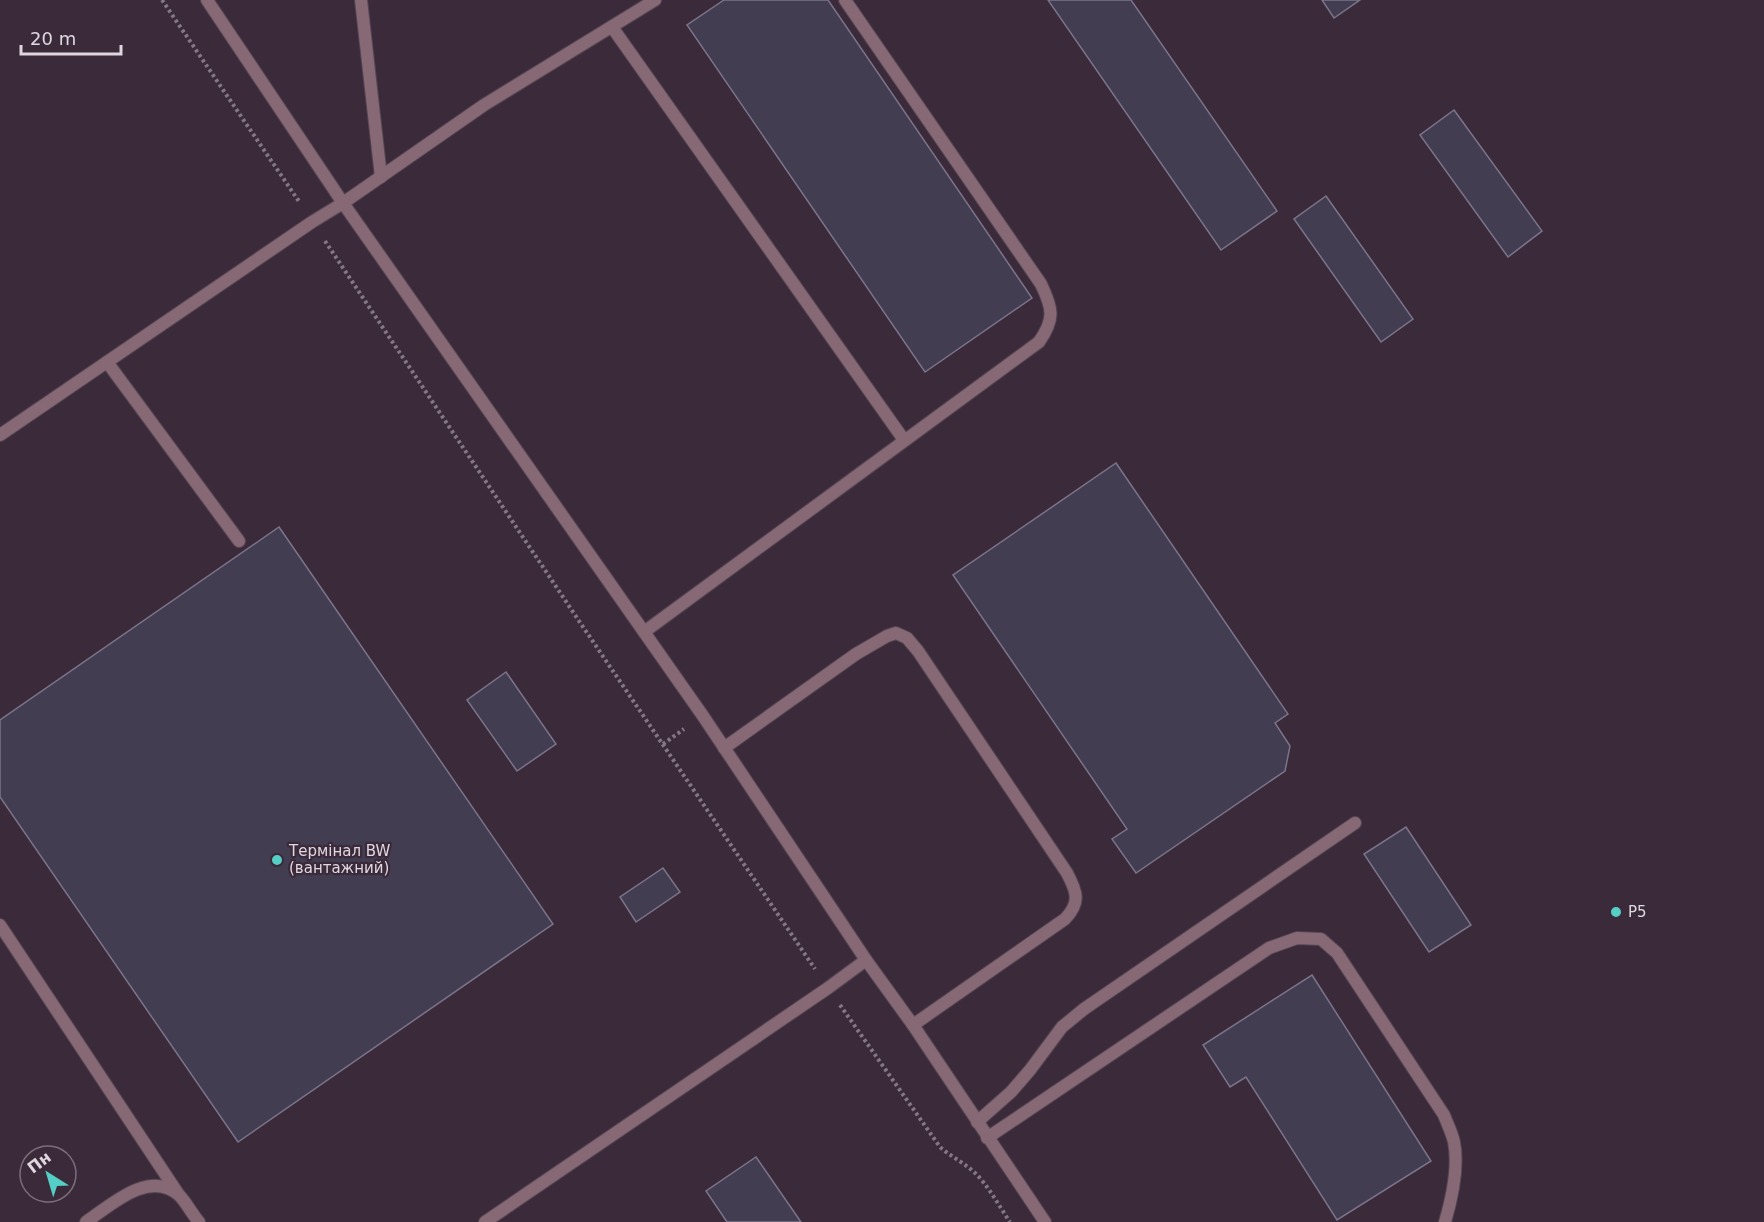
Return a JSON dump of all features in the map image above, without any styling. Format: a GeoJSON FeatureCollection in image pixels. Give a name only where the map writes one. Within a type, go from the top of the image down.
{"type":"FeatureCollection","features":[{"type":"Feature","properties":{"kind":"lane"},"geometry":{"type":"LineString","coordinates":[[207,0],[343,203],[724,748],[1045,1222]]}},
{"type":"Feature","properties":{"kind":"lane"},"geometry":{"type":"LineString","coordinates":[[361,0],[381,177]]}},
{"type":"Feature","properties":{"kind":"lane"},"geometry":{"type":"LineString","coordinates":[[0,435],[484,105],[655,0]]}},
{"type":"Feature","properties":{"kind":"lane"},"geometry":{"type":"LineString","coordinates":[[644,632],[1039,342],[1049,326],[1050,308],[1041,284],[845,0]]}},
{"type":"Feature","properties":{"kind":"lane"},"geometry":{"type":"LineString","coordinates":[[612,27],[904,440]]}},
{"type":"Feature","properties":{"kind":"lane"},"geometry":{"type":"LineString","coordinates":[[107,362],[239,541]]}},
{"type":"Feature","properties":{"kind":"lane"},"geometry":{"type":"LineString","coordinates":[[724,748],[856,654],[887,636],[896,633],[907,638],[918,651],[1067,873],[1074,886],[1077,899],[1073,910],[1065,918],[913,1025]]}},
{"type":"Feature","properties":{"kind":"lane"},"geometry":{"type":"LineString","coordinates":[[977,1122],[1011,1092],[1062,1027],[1084,1009],[1355,823]]}},
{"type":"Feature","properties":{"kind":"lane"},"geometry":{"type":"LineString","coordinates":[[0,925],[198,1222]]}},
{"type":"Feature","properties":{"kind":"lane"},"geometry":{"type":"LineString","coordinates":[[987,1138],[1269,948],[1297,938],[1320,939],[1337,953],[1444,1115],[1454,1142],[1450,1204],[1445,1222]]}},
{"type":"Feature","properties":{"kind":"lane"},"geometry":{"type":"LineString","coordinates":[[485,1222],[866,960]]}},
{"type":"Feature","properties":{"kind":"lane"},"geometry":{"type":"LineString","coordinates":[[86,1222],[121,1198],[144,1187],[160,1185],[179,1195]]}},
{"type":"Feature","properties":{"kind":"path"},"geometry":{"type":"LineString","coordinates":[[162,0],[828,988],[940,1147],[977,1174],[1010,1222]]}},
{"type":"Feature","properties":{"kind":"building"},"geometry":{"type":"Polygon","coordinates":[[[724,0],[828,0],[1032,298],[925,372],[687,25],[724,0]]]}},
{"type":"Feature","properties":{"kind":"building"},"geometry":{"type":"Polygon","coordinates":[[[1048,0],[1131,0],[1277,211],[1221,250],[1048,0]]]}},
{"type":"Feature","properties":{"kind":"building"},"geometry":{"type":"Polygon","coordinates":[[[1322,0],[1360,0],[1334,18],[1322,0]]]}},
{"type":"Feature","properties":{"kind":"building"},"geometry":{"type":"Polygon","coordinates":[[[1454,110],[1542,231],[1508,257],[1420,135],[1454,110]]]}},
{"type":"Feature","properties":{"kind":"building"},"geometry":{"type":"Polygon","coordinates":[[[1326,196],[1413,319],[1381,342],[1294,219],[1326,196]]]}},
{"type":"Feature","properties":{"kind":"building"},"geometry":{"type":"Polygon","coordinates":[[[1116,463],[1288,714],[1275,723],[1290,746],[1285,771],[1136,873],[1112,839],[1127,829],[953,575],[1116,463]]]}},
{"type":"Feature","properties":{"kind":"building","name":"Термінал BW (вантажний)"},"geometry":{"type":"Polygon","coordinates":[[[279,527],[553,924],[238,1142],[0,797],[0,720],[279,527]]]}},
{"type":"Feature","properties":{"kind":"building"},"geometry":{"type":"Polygon","coordinates":[[[506,672],[556,744],[517,771],[467,700],[506,672]]]}},
{"type":"Feature","properties":{"kind":"building"},"geometry":{"type":"Polygon","coordinates":[[[1406,827],[1471,925],[1429,952],[1364,854],[1406,827]]]}},
{"type":"Feature","properties":{"kind":"building"},"geometry":{"type":"Polygon","coordinates":[[[663,868],[680,892],[636,922],[620,897],[663,868]]]}},
{"type":"Feature","properties":{"kind":"building"},"geometry":{"type":"Polygon","coordinates":[[[1312,975],[1431,1161],[1337,1220],[1246,1077],[1230,1087],[1203,1045],[1312,975]]]}},
{"type":"Feature","properties":{"kind":"building"},"geometry":{"type":"Polygon","coordinates":[[[756,1157],[801,1222],[727,1222],[706,1191],[756,1157]]]}},
{"type":"Feature","properties":{"kind":"place","name":"Термінал BW (вантажний)"},"geometry":{"type":"Point","coordinates":[277,860]}},
{"type":"Feature","properties":{"kind":"place","name":"P5"},"geometry":{"type":"Point","coordinates":[1616,912]}}]}
